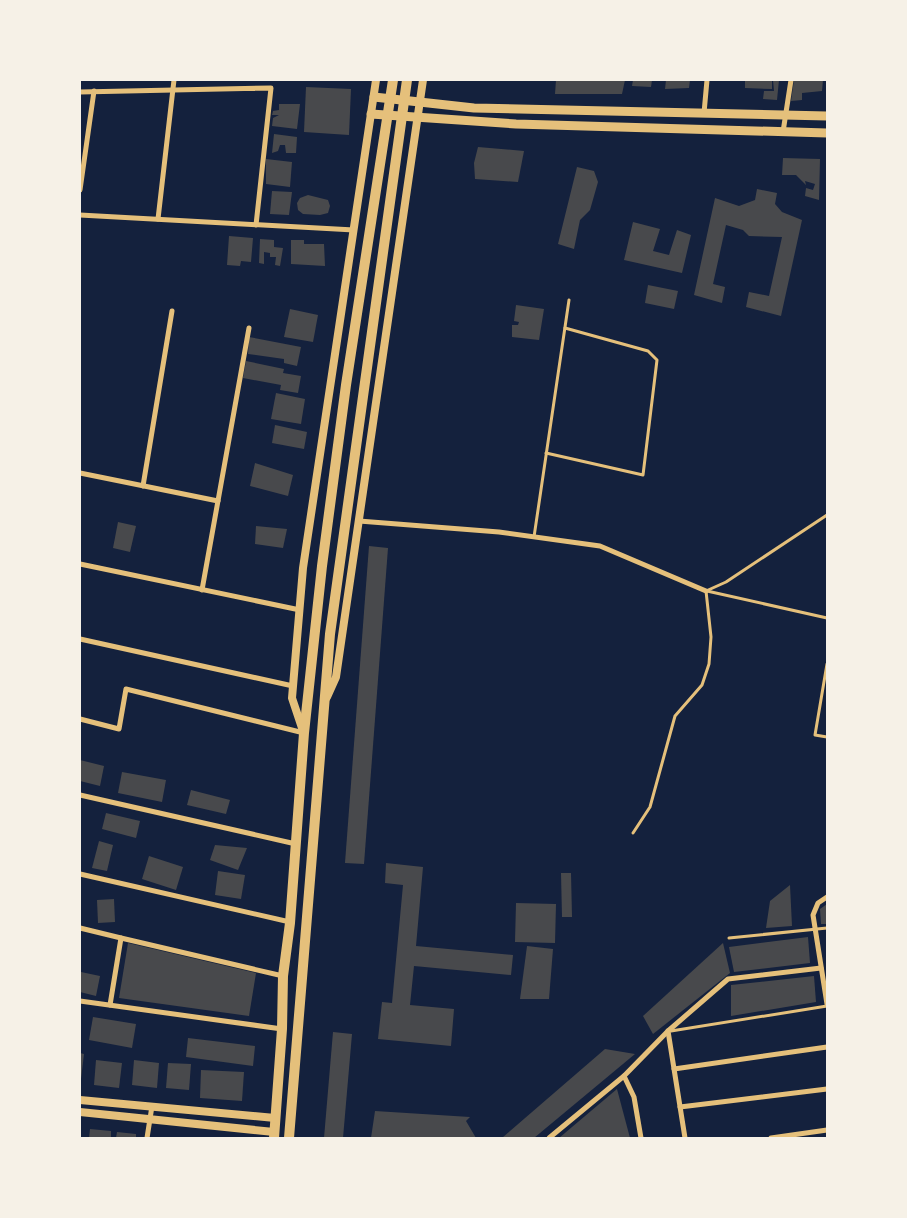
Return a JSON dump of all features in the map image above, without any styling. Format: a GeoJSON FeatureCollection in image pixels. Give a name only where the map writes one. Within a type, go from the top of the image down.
{"type":"FeatureCollection","features":[{"type":"Feature","properties":{"kind":"highway"},"geometry":{"type":"LineString","coordinates":[[274,1135],[282,1029],[283,976],[290,923],[304,733],[322,566],[346,385],[393,80]]}},
{"type":"Feature","properties":{"kind":"highway"},"geometry":{"type":"LineString","coordinates":[[290,1138],[326,673],[358,416],[407,80]]}},
{"type":"Feature","properties":{"kind":"main road"},"geometry":{"type":"LineString","coordinates":[[374,97],[474,108],[827,116]]}},
{"type":"Feature","properties":{"kind":"main road"},"geometry":{"type":"LineString","coordinates":[[371,114],[417,119],[827,133]]}},
{"type":"Feature","properties":{"kind":"street"},"geometry":{"type":"LineString","coordinates":[[158,220],[175,90],[174,80]]}},
{"type":"Feature","properties":{"kind":"street"},"geometry":{"type":"LineString","coordinates":[[304,733],[292,698],[303,568],[376,80]]}},
{"type":"Feature","properties":{"kind":"street"},"geometry":{"type":"LineString","coordinates":[[323,706],[336,677],[423,80]]}},
{"type":"Feature","properties":{"kind":"street"},"geometry":{"type":"LineString","coordinates":[[704,113],[707,80]]}},
{"type":"Feature","properties":{"kind":"street"},"geometry":{"type":"LineString","coordinates":[[783,132],[791,80]]}},
{"type":"Feature","properties":{"kind":"street"},"geometry":{"type":"LineString","coordinates":[[80,92],[271,88],[256,225]]}},
{"type":"Feature","properties":{"kind":"street"},"geometry":{"type":"LineString","coordinates":[[80,190],[94,91]]}},
{"type":"Feature","properties":{"kind":"street"},"geometry":{"type":"LineString","coordinates":[[80,215],[354,230]]}},
{"type":"Feature","properties":{"kind":"street"},"geometry":{"type":"LineString","coordinates":[[143,486],[172,311]]}},
{"type":"Feature","properties":{"kind":"street"},"geometry":{"type":"LineString","coordinates":[[202,590],[249,328]]}},
{"type":"Feature","properties":{"kind":"street"},"geometry":{"type":"LineString","coordinates":[[80,473],[218,501]]}},
{"type":"Feature","properties":{"kind":"street"},"geometry":{"type":"LineString","coordinates":[[359,521],[499,532],[600,546],[706,591]]}},
{"type":"Feature","properties":{"kind":"street"},"geometry":{"type":"LineString","coordinates":[[80,564],[300,610]]}},
{"type":"Feature","properties":{"kind":"street"},"geometry":{"type":"LineString","coordinates":[[80,639],[293,686]]}},
{"type":"Feature","properties":{"kind":"street"},"geometry":{"type":"LineString","coordinates":[[80,719],[119,729],[126,689],[304,733]]}},
{"type":"Feature","properties":{"kind":"street"},"geometry":{"type":"LineString","coordinates":[[80,794],[296,844]]}},
{"type":"Feature","properties":{"kind":"street"},"geometry":{"type":"LineString","coordinates":[[80,874],[290,923]]}},
{"type":"Feature","properties":{"kind":"street"},"geometry":{"type":"LineString","coordinates":[[827,897],[818,903],[813,915],[824,967],[827,1005]]}},
{"type":"Feature","properties":{"kind":"street"},"geometry":{"type":"LineString","coordinates":[[80,928],[283,976]]}},
{"type":"Feature","properties":{"kind":"street"},"geometry":{"type":"LineString","coordinates":[[110,1005],[120,938]]}},
{"type":"Feature","properties":{"kind":"street"},"geometry":{"type":"LineString","coordinates":[[549,1138],[624,1076],[668,1031],[728,978],[824,967]]}},
{"type":"Feature","properties":{"kind":"street"},"geometry":{"type":"LineString","coordinates":[[80,1001],[282,1029]]}},
{"type":"Feature","properties":{"kind":"street"},"geometry":{"type":"LineString","coordinates":[[668,1031],[685,1138]]}},
{"type":"Feature","properties":{"kind":"street"},"geometry":{"type":"LineString","coordinates":[[674,1069],[827,1047]]}},
{"type":"Feature","properties":{"kind":"street"},"geometry":{"type":"LineString","coordinates":[[624,1076],[634,1097],[641,1138]]}},
{"type":"Feature","properties":{"kind":"street"},"geometry":{"type":"LineString","coordinates":[[680,1108],[827,1089]]}},
{"type":"Feature","properties":{"kind":"street"},"geometry":{"type":"LineString","coordinates":[[80,1100],[275,1118]]}},
{"type":"Feature","properties":{"kind":"street"},"geometry":{"type":"LineString","coordinates":[[147,1138],[152,1106]]}},
{"type":"Feature","properties":{"kind":"street"},"geometry":{"type":"LineString","coordinates":[[80,1112],[274,1135]]}},
{"type":"Feature","properties":{"kind":"street"},"geometry":{"type":"LineString","coordinates":[[771,1138],[827,1130]]}},
{"type":"Feature","properties":{"kind":"lane"},"geometry":{"type":"LineString","coordinates":[[534,537],[569,300]]}},
{"type":"Feature","properties":{"kind":"lane"},"geometry":{"type":"LineString","coordinates":[[546,453],[643,475],[657,360],[648,351],[565,328]]}},
{"type":"Feature","properties":{"kind":"lane"},"geometry":{"type":"LineString","coordinates":[[706,591],[726,582],[827,515]]}},
{"type":"Feature","properties":{"kind":"lane"},"geometry":{"type":"LineString","coordinates":[[706,591],[827,618]]}},
{"type":"Feature","properties":{"kind":"lane"},"geometry":{"type":"LineString","coordinates":[[633,833],[650,807],[675,716],[702,685],[709,664],[711,637],[706,591]]}},
{"type":"Feature","properties":{"kind":"lane"},"geometry":{"type":"LineString","coordinates":[[827,664],[815,735],[827,737]]}},
{"type":"Feature","properties":{"kind":"lane"},"geometry":{"type":"LineString","coordinates":[[729,938],[827,928]]}},
{"type":"Feature","properties":{"kind":"lane"},"geometry":{"type":"LineString","coordinates":[[668,1031],[827,1005]]}},
{"type":"Feature","properties":{"kind":"building"},"geometry":{"type":"Polygon","coordinates":[[[556,80],[625,80],[622,94],[555,94],[556,80]]]}},
{"type":"Feature","properties":{"kind":"building"},"geometry":{"type":"Polygon","coordinates":[[[633,80],[652,80],[651,87],[632,86],[633,80]]]}},
{"type":"Feature","properties":{"kind":"building"},"geometry":{"type":"Polygon","coordinates":[[[666,80],[690,80],[689,88],[665,89],[666,80]]]}},
{"type":"Feature","properties":{"kind":"building"},"geometry":{"type":"Polygon","coordinates":[[[745,80],[772,80],[772,89],[745,88],[745,80]]]}},
{"type":"Feature","properties":{"kind":"building"},"geometry":{"type":"Polygon","coordinates":[[[773,80],[779,80],[777,100],[763,99],[764,91],[774,91],[773,80]]]}},
{"type":"Feature","properties":{"kind":"building"},"geometry":{"type":"Polygon","coordinates":[[[794,80],[823,80],[822,91],[802,93],[802,100],[791,101],[794,80]]]}},
{"type":"Feature","properties":{"kind":"building"},"geometry":{"type":"Polygon","coordinates":[[[306,87],[351,89],[349,135],[304,132],[306,87]]]}},
{"type":"Feature","properties":{"kind":"building"},"geometry":{"type":"Polygon","coordinates":[[[279,104],[300,104],[297,129],[272,126],[273,118],[279,115],[272,115],[273,111],[279,110],[279,104]]]}},
{"type":"Feature","properties":{"kind":"building"},"geometry":{"type":"Polygon","coordinates":[[[274,134],[297,137],[296,153],[286,153],[285,145],[280,145],[278,151],[272,153],[274,134]]]}},
{"type":"Feature","properties":{"kind":"building"},"geometry":{"type":"Polygon","coordinates":[[[478,147],[524,151],[518,182],[475,179],[474,163],[478,147]]]}},
{"type":"Feature","properties":{"kind":"building"},"geometry":{"type":"Polygon","coordinates":[[[783,158],[820,159],[819,200],[805,196],[806,188],[813,190],[815,184],[805,181],[806,185],[796,175],[782,175],[783,158]]]}},
{"type":"Feature","properties":{"kind":"building"},"geometry":{"type":"Polygon","coordinates":[[[266,159],[292,162],[290,187],[266,184],[266,159]]]}},
{"type":"Feature","properties":{"kind":"building"},"geometry":{"type":"Polygon","coordinates":[[[577,167],[594,171],[598,182],[590,210],[580,220],[574,249],[558,244],[577,167]]]}},
{"type":"Feature","properties":{"kind":"building"},"geometry":{"type":"Polygon","coordinates":[[[757,189],[777,193],[775,204],[782,212],[802,220],[781,316],[746,307],[749,292],[769,296],[782,237],[749,236],[743,230],[726,225],[713,284],[725,287],[722,303],[694,295],[715,198],[739,206],[755,200],[757,189]]]}},
{"type":"Feature","properties":{"kind":"building"},"geometry":{"type":"Polygon","coordinates":[[[272,191],[292,192],[289,215],[270,214],[272,191]]]}},
{"type":"Feature","properties":{"kind":"building"},"geometry":{"type":"Polygon","coordinates":[[[308,195],[328,200],[330,206],[328,213],[320,215],[303,214],[298,210],[297,203],[300,198],[308,195]]]}},
{"type":"Feature","properties":{"kind":"building"},"geometry":{"type":"Polygon","coordinates":[[[633,222],[660,229],[653,251],[669,255],[677,230],[691,235],[682,273],[624,260],[633,222]]]}},
{"type":"Feature","properties":{"kind":"building"},"geometry":{"type":"Polygon","coordinates":[[[229,236],[253,238],[251,262],[241,261],[240,266],[227,265],[229,236]]]}},
{"type":"Feature","properties":{"kind":"building"},"geometry":{"type":"Polygon","coordinates":[[[260,239],[274,240],[274,247],[283,248],[280,266],[275,265],[276,257],[270,257],[270,253],[264,252],[264,264],[259,263],[260,239]]]}},
{"type":"Feature","properties":{"kind":"building"},"geometry":{"type":"Polygon","coordinates":[[[291,240],[304,240],[304,244],[324,244],[325,266],[291,264],[291,240]]]}},
{"type":"Feature","properties":{"kind":"building"},"geometry":{"type":"Polygon","coordinates":[[[648,285],[678,291],[674,309],[645,303],[648,285]]]}},
{"type":"Feature","properties":{"kind":"building"},"geometry":{"type":"Polygon","coordinates":[[[516,305],[544,309],[539,340],[512,337],[512,325],[518,325],[519,322],[514,321],[516,305]]]}},
{"type":"Feature","properties":{"kind":"building"},"geometry":{"type":"Polygon","coordinates":[[[290,309],[318,315],[313,342],[284,337],[290,309]]]}},
{"type":"Feature","properties":{"kind":"building"},"geometry":{"type":"Polygon","coordinates":[[[249,337],[301,347],[297,366],[284,363],[284,359],[248,354],[249,337]]]}},
{"type":"Feature","properties":{"kind":"building"},"geometry":{"type":"Polygon","coordinates":[[[246,361],[284,369],[283,373],[301,376],[298,393],[280,390],[281,385],[243,378],[246,361]]]}},
{"type":"Feature","properties":{"kind":"building"},"geometry":{"type":"Polygon","coordinates":[[[276,393],[305,399],[301,424],[271,419],[276,393]]]}},
{"type":"Feature","properties":{"kind":"building"},"geometry":{"type":"Polygon","coordinates":[[[275,425],[307,432],[304,449],[272,443],[275,425]]]}},
{"type":"Feature","properties":{"kind":"building"},"geometry":{"type":"Polygon","coordinates":[[[255,463],[293,475],[288,496],[250,486],[255,463]]]}},
{"type":"Feature","properties":{"kind":"building"},"geometry":{"type":"Polygon","coordinates":[[[118,522],[136,526],[130,552],[113,548],[118,522]]]}},
{"type":"Feature","properties":{"kind":"building"},"geometry":{"type":"Polygon","coordinates":[[[256,526],[287,529],[283,548],[255,544],[256,526]]]}},
{"type":"Feature","properties":{"kind":"building"},"geometry":{"type":"Polygon","coordinates":[[[369,546],[388,548],[364,864],[345,863],[369,546]]]}},
{"type":"Feature","properties":{"kind":"building"},"geometry":{"type":"Polygon","coordinates":[[[80,760],[104,766],[100,786],[80,781],[80,760]]]}},
{"type":"Feature","properties":{"kind":"building"},"geometry":{"type":"Polygon","coordinates":[[[122,772],[166,780],[162,802],[118,793],[122,772]]]}},
{"type":"Feature","properties":{"kind":"building"},"geometry":{"type":"Polygon","coordinates":[[[191,790],[230,800],[226,814],[187,805],[191,790]]]}},
{"type":"Feature","properties":{"kind":"building"},"geometry":{"type":"Polygon","coordinates":[[[106,813],[140,821],[136,838],[102,829],[106,813]]]}},
{"type":"Feature","properties":{"kind":"building"},"geometry":{"type":"Polygon","coordinates":[[[99,841],[113,845],[107,871],[92,868],[99,841]]]}},
{"type":"Feature","properties":{"kind":"building"},"geometry":{"type":"Polygon","coordinates":[[[215,845],[247,848],[238,870],[210,860],[215,845]]]}},
{"type":"Feature","properties":{"kind":"building"},"geometry":{"type":"Polygon","coordinates":[[[149,856],[183,867],[176,890],[142,879],[149,856]]]}},
{"type":"Feature","properties":{"kind":"building"},"geometry":{"type":"Polygon","coordinates":[[[386,863],[423,867],[416,946],[513,955],[511,975],[414,966],[410,1005],[454,1009],[451,1046],[378,1039],[382,1002],[392,1003],[403,885],[385,883],[386,863]]]}},
{"type":"Feature","properties":{"kind":"building"},"geometry":{"type":"Polygon","coordinates":[[[218,871],[245,875],[241,899],[215,895],[218,871]]]}},
{"type":"Feature","properties":{"kind":"building"},"geometry":{"type":"Polygon","coordinates":[[[561,873],[571,873],[572,917],[562,917],[561,873]]]}},
{"type":"Feature","properties":{"kind":"building"},"geometry":{"type":"Polygon","coordinates":[[[790,885],[792,926],[766,928],[770,901],[790,885]]]}},
{"type":"Feature","properties":{"kind":"building"},"geometry":{"type":"Polygon","coordinates":[[[114,899],[115,922],[98,923],[97,900],[114,899]]]}},
{"type":"Feature","properties":{"kind":"building"},"geometry":{"type":"Polygon","coordinates":[[[516,903],[556,904],[555,943],[515,942],[516,903]]]}},
{"type":"Feature","properties":{"kind":"building"},"geometry":{"type":"Polygon","coordinates":[[[827,904],[827,924],[821,924],[820,909],[827,904]]]}},
{"type":"Feature","properties":{"kind":"building"},"geometry":{"type":"Polygon","coordinates":[[[808,937],[810,963],[734,972],[729,947],[808,937]]]}},
{"type":"Feature","properties":{"kind":"building"},"geometry":{"type":"Polygon","coordinates":[[[128,943],[256,973],[249,1016],[119,998],[128,943]]]}},
{"type":"Feature","properties":{"kind":"building"},"geometry":{"type":"Polygon","coordinates":[[[723,943],[730,973],[653,1034],[643,1016],[723,943]]]}},
{"type":"Feature","properties":{"kind":"building"},"geometry":{"type":"Polygon","coordinates":[[[527,946],[553,949],[549,999],[520,999],[527,946]]]}},
{"type":"Feature","properties":{"kind":"building"},"geometry":{"type":"Polygon","coordinates":[[[81,972],[100,976],[96,996],[80,992],[81,972]]]}},
{"type":"Feature","properties":{"kind":"building"},"geometry":{"type":"Polygon","coordinates":[[[814,976],[816,1002],[731,1016],[731,985],[814,976]]]}},
{"type":"Feature","properties":{"kind":"building"},"geometry":{"type":"Polygon","coordinates":[[[93,1017],[136,1024],[132,1048],[89,1040],[93,1017]]]}},
{"type":"Feature","properties":{"kind":"building"},"geometry":{"type":"Polygon","coordinates":[[[333,1032],[352,1034],[343,1138],[324,1138],[333,1032]]]}},
{"type":"Feature","properties":{"kind":"building"},"geometry":{"type":"Polygon","coordinates":[[[188,1038],[255,1046],[253,1066],[186,1057],[188,1038]]]}},
{"type":"Feature","properties":{"kind":"building"},"geometry":{"type":"Polygon","coordinates":[[[605,1049],[635,1054],[534,1138],[502,1138],[605,1049]]]}},
{"type":"Feature","properties":{"kind":"building"},"geometry":{"type":"Polygon","coordinates":[[[80,1053],[84,1054],[81,1079],[80,1079],[80,1053]]]}},
{"type":"Feature","properties":{"kind":"building"},"geometry":{"type":"Polygon","coordinates":[[[96,1060],[122,1063],[119,1088],[94,1085],[96,1060]]]}},
{"type":"Feature","properties":{"kind":"building"},"geometry":{"type":"Polygon","coordinates":[[[134,1060],[159,1063],[157,1088],[132,1085],[134,1060]]]}},
{"type":"Feature","properties":{"kind":"building"},"geometry":{"type":"Polygon","coordinates":[[[168,1063],[191,1064],[189,1090],[166,1088],[168,1063]]]}},
{"type":"Feature","properties":{"kind":"building"},"geometry":{"type":"Polygon","coordinates":[[[201,1070],[244,1072],[242,1101],[200,1098],[201,1070]]]}},
{"type":"Feature","properties":{"kind":"building"},"geometry":{"type":"Polygon","coordinates":[[[617,1089],[630,1138],[559,1138],[617,1089]]]}},
{"type":"Feature","properties":{"kind":"building"},"geometry":{"type":"Polygon","coordinates":[[[375,1111],[470,1117],[466,1121],[476,1138],[371,1138],[375,1111]]]}},
{"type":"Feature","properties":{"kind":"building"},"geometry":{"type":"Polygon","coordinates":[[[90,1129],[111,1131],[111,1138],[89,1138],[90,1129]]]}},
{"type":"Feature","properties":{"kind":"building"},"geometry":{"type":"Polygon","coordinates":[[[117,1132],[136,1134],[136,1138],[116,1138],[117,1132]]]}}]}
